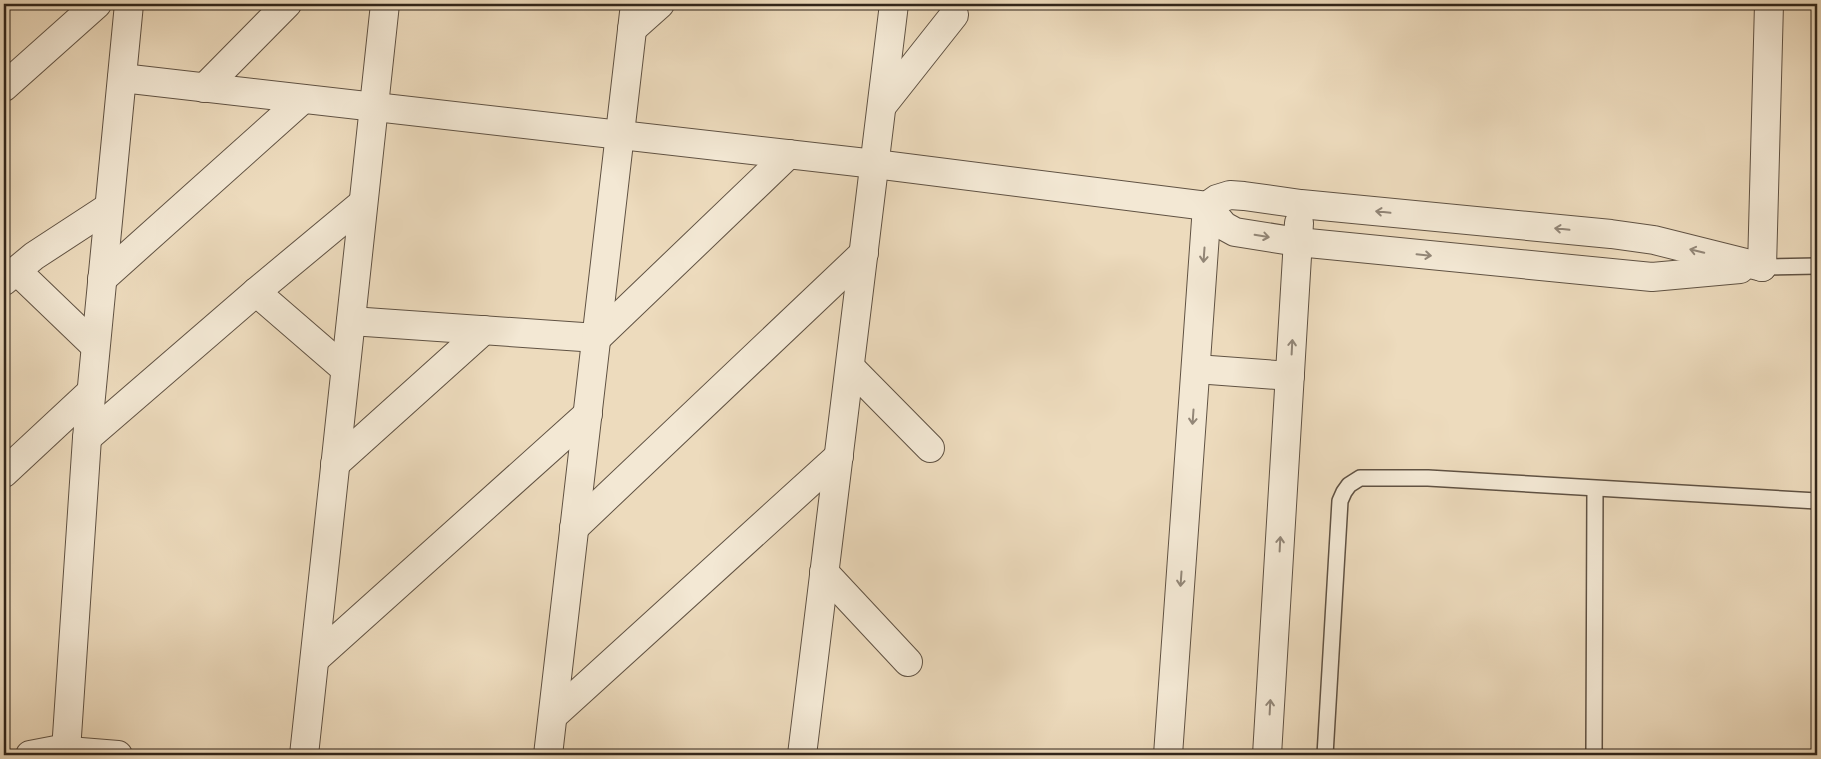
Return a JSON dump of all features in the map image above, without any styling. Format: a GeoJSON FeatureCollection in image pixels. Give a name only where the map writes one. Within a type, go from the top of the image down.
{"type":"FeatureCollection","features":[{"type":"Feature","properties":{"kind":"street"},"geometry":{"type":"LineString","coordinates":[[4,88],[97,4]]}},
{"type":"Feature","properties":{"kind":"street"},"geometry":{"type":"LineString","coordinates":[[118,755],[52,753],[91,392],[129,4]]}},
{"type":"Feature","properties":{"kind":"street"},"geometry":{"type":"LineString","coordinates":[[204,88],[287,4]]}},
{"type":"Feature","properties":{"kind":"street"},"geometry":{"type":"LineString","coordinates":[[304,755],[385,4]]}},
{"type":"Feature","properties":{"kind":"street"},"geometry":{"type":"LineString","coordinates":[[548,755],[634,16],[660,4]]}},
{"type":"Feature","properties":{"kind":"street"},"geometry":{"type":"LineString","coordinates":[[802,755],[894,4]]}},
{"type":"Feature","properties":{"kind":"street"},"geometry":{"type":"LineString","coordinates":[[1762,267],[1769,4]]}},
{"type":"Feature","properties":{"kind":"street"},"geometry":{"type":"LineString","coordinates":[[882,106],[954,15]]}},
{"type":"Feature","properties":{"kind":"street"},"geometry":{"type":"LineString","coordinates":[[122,78],[875,164],[1207,206],[1217,199],[1230,195],[1301,204],[1611,234],[1654,240],[1762,267]]}},
{"type":"Feature","properties":{"kind":"street"},"geometry":{"type":"LineString","coordinates":[[102,279],[303,99]]}},
{"type":"Feature","properties":{"kind":"street"},"geometry":{"type":"LineString","coordinates":[[351,321],[597,338],[789,154]]}},
{"type":"Feature","properties":{"kind":"street"},"geometry":{"type":"LineString","coordinates":[[86,438],[364,202]]}},
{"type":"Feature","properties":{"kind":"street"},"geometry":{"type":"LineString","coordinates":[[1267,755],[1301,204]]}},
{"type":"Feature","properties":{"kind":"street"},"geometry":{"type":"LineString","coordinates":[[1207,206],[1224,226],[1235,232],[1298,242],[1652,277],[1762,267]]}},
{"type":"Feature","properties":{"kind":"street"},"geometry":{"type":"LineString","coordinates":[[1168,755],[1207,206]]}},
{"type":"Feature","properties":{"kind":"street"},"geometry":{"type":"LineString","coordinates":[[95,346],[10,276],[34,256],[109,207]]}},
{"type":"Feature","properties":{"kind":"street"},"geometry":{"type":"LineString","coordinates":[[1609,274],[1611,234]]}},
{"type":"Feature","properties":{"kind":"street"},"geometry":{"type":"LineString","coordinates":[[574,528],[864,253]]}},
{"type":"Feature","properties":{"kind":"street"},"geometry":{"type":"LineString","coordinates":[[256,292],[345,369]]}},
{"type":"Feature","properties":{"kind":"street"},"geometry":{"type":"LineString","coordinates":[[335,464],[484,330]]}},
{"type":"Feature","properties":{"kind":"street"},"geometry":{"type":"LineString","coordinates":[[850,367],[930,448]]}},
{"type":"Feature","properties":{"kind":"street"},"geometry":{"type":"LineString","coordinates":[[1196,369],[1290,376]]}},
{"type":"Feature","properties":{"kind":"street"},"geometry":{"type":"LineString","coordinates":[[4,473],[91,392]]}},
{"type":"Feature","properties":{"kind":"street"},"geometry":{"type":"LineString","coordinates":[[315,659],[588,414]]}},
{"type":"Feature","properties":{"kind":"street"},"geometry":{"type":"LineString","coordinates":[[553,716],[839,456]]}},
{"type":"Feature","properties":{"kind":"street"},"geometry":{"type":"LineString","coordinates":[[824,572],[908,662]]}},
{"type":"Feature","properties":{"kind":"lane"},"geometry":{"type":"LineString","coordinates":[[1762,267],[1817,266]]}},
{"type":"Feature","properties":{"kind":"lane"},"geometry":{"type":"LineString","coordinates":[[1325,755],[1340,501],[1349,485],[1360,478],[1428,478],[1817,501]]}},
{"type":"Feature","properties":{"kind":"lane"},"geometry":{"type":"LineString","coordinates":[[1594,755],[1595,489]]}}]}
